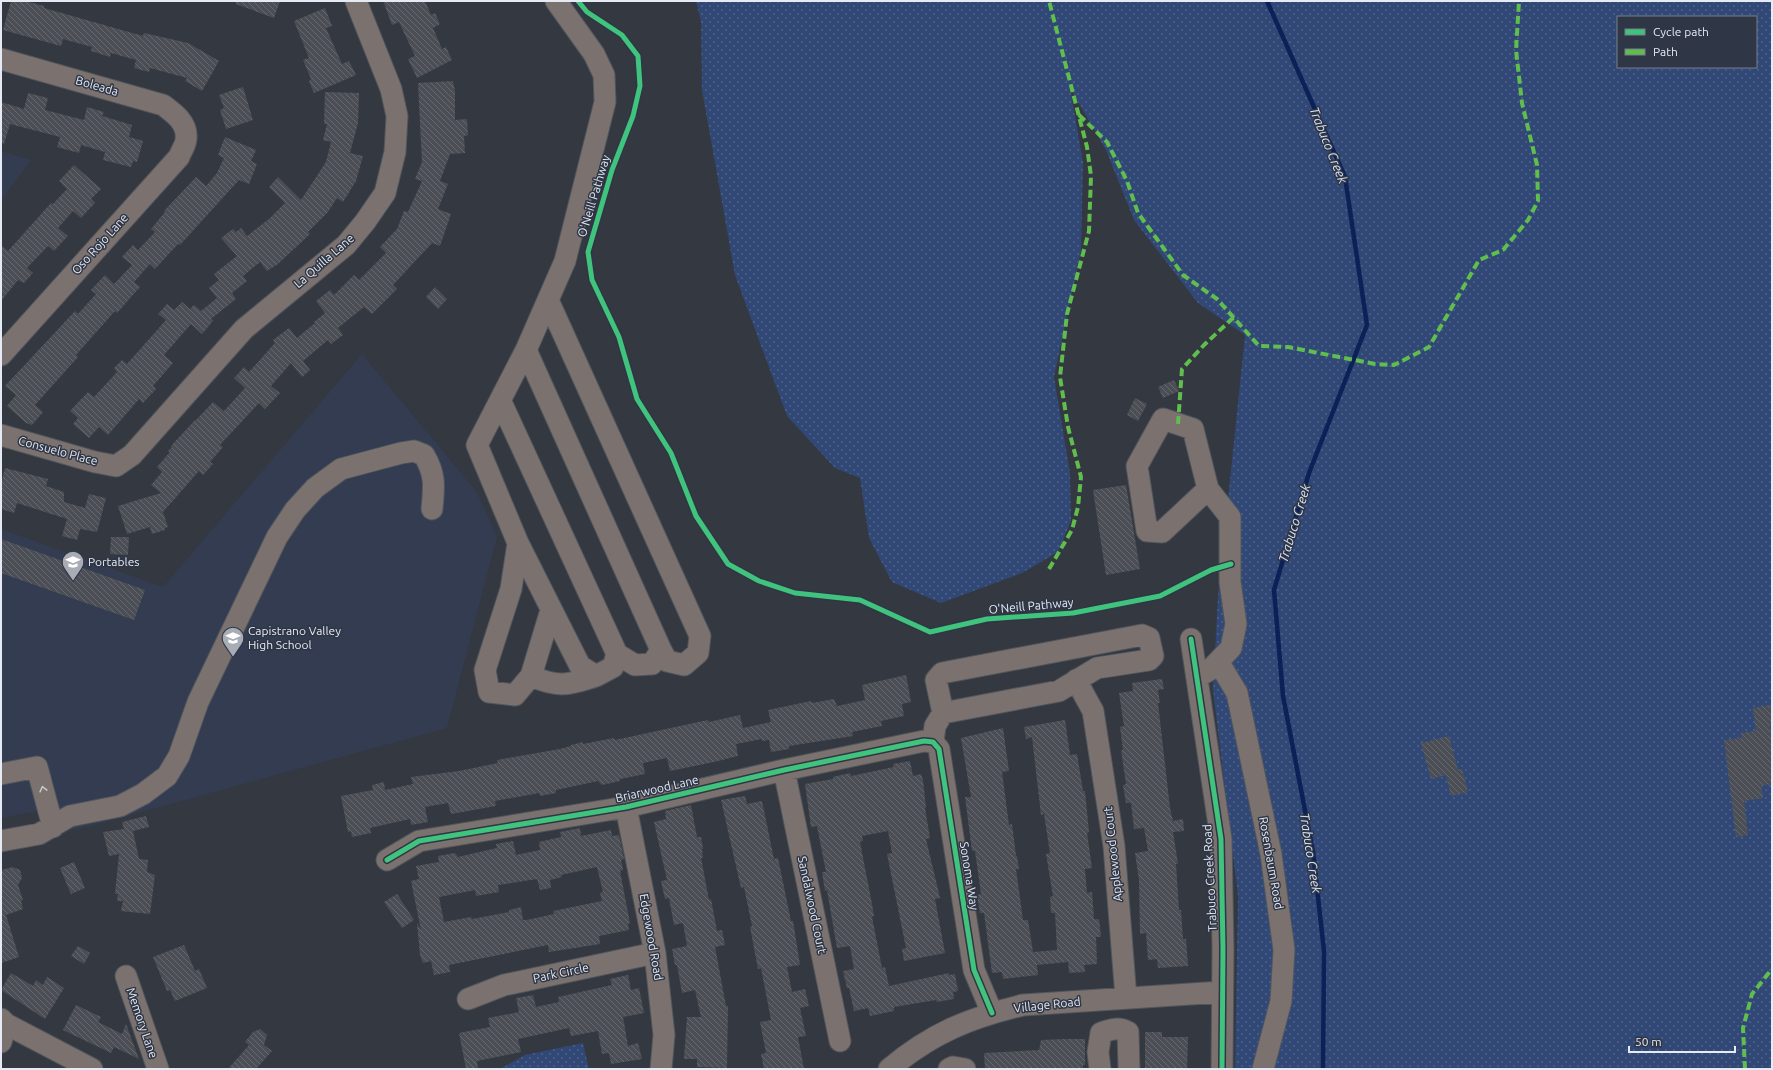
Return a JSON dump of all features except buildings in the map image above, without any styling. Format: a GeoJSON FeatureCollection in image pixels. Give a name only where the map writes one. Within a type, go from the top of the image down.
{"type":"FeatureCollection","features":[{"type":"Feature","properties":{"kind":"street","name":"La Quilla Lane"},"geometry":{"type":"LineString","coordinates":[[116,466],[132,455],[244,329],[346,245],[365,222],[385,193],[395,152],[397,116],[391,89],[356,1]]}},
{"type":"Feature","properties":{"kind":"street"},"geometry":{"type":"LineString","coordinates":[[556,1],[594,54],[604,75],[606,102],[565,261],[526,350],[501,402],[477,445],[518,543],[551,610],[580,666],[596,676]]}},
{"type":"Feature","properties":{"kind":"street","name":"Boleada"},"geometry":{"type":"LineString","coordinates":[[1,59],[163,104],[175,114],[185,127]]}},
{"type":"Feature","properties":{"kind":"street","name":"Oso Rojo Lane"},"geometry":{"type":"LineString","coordinates":[[1,355],[179,156],[186,140],[185,127]]}},
{"type":"Feature","properties":{"kind":"street"},"geometry":{"type":"LineString","coordinates":[[526,350],[660,650],[667,661],[684,665],[698,653],[700,636],[548,300]]}},
{"type":"Feature","properties":{"kind":"street"},"geometry":{"type":"LineString","coordinates":[[501,402],[617,654],[635,665],[652,664],[660,650]]}},
{"type":"Feature","properties":{"kind":"street"},"geometry":{"type":"LineString","coordinates":[[1198,677],[1219,663],[1231,648],[1236,624],[1230,582],[1230,517],[1208,489],[1192,429],[1163,419],[1137,466],[1147,531],[1162,532],[1208,489]]}},
{"type":"Feature","properties":{"kind":"street","name":"Consuelo Place"},"geometry":{"type":"LineString","coordinates":[[1,435],[95,462],[116,466]]}},
{"type":"Feature","properties":{"kind":"street"},"geometry":{"type":"LineString","coordinates":[[1,841],[46,830],[70,816],[120,806],[143,794],[168,776],[179,756],[198,702],[277,537],[295,510],[315,488],[341,469],[414,451],[424,455],[432,467],[434,481],[432,509]]}},
{"type":"Feature","properties":{"kind":"street"},"geometry":{"type":"LineString","coordinates":[[518,543],[511,589],[485,670],[489,692],[515,695],[531,676],[551,610]]}},
{"type":"Feature","properties":{"kind":"street"},"geometry":{"type":"LineString","coordinates":[[933,742],[935,726],[943,713],[936,680],[942,673],[1142,635],[1149,638],[1152,656],[1149,660],[1097,668],[1059,691],[943,713]]}},
{"type":"Feature","properties":{"kind":"street","name":"Trabuco Creek Road"},"geometry":{"type":"LineString","coordinates":[[1191,639],[1198,677],[1221,839],[1223,949],[1222,1069]]}},
{"type":"Feature","properties":{"kind":"street"},"geometry":{"type":"LineString","coordinates":[[531,676],[548,684],[571,685],[596,676],[613,667],[617,654]]}},
{"type":"Feature","properties":{"kind":"street","name":"Rosenbaum Road"},"geometry":{"type":"LineString","coordinates":[[1219,663],[1237,693],[1271,854],[1284,950],[1281,1001],[1264,1069]]}},
{"type":"Feature","properties":{"kind":"street","name":"Applewood Court"},"geometry":{"type":"LineString","coordinates":[[1076,680],[1093,711],[1114,846],[1126,998]]}},
{"type":"Feature","properties":{"kind":"street","name":"Briarwood Lane"},"geometry":{"type":"LineString","coordinates":[[388,860],[419,841],[626,807],[784,770],[924,741],[933,742]]}},
{"type":"Feature","properties":{"kind":"street","name":"Sonoma Way"},"geometry":{"type":"LineString","coordinates":[[933,742],[939,749],[974,970],[992,1012]]}},
{"type":"Feature","properties":{"kind":"street"},"geometry":{"type":"LineString","coordinates":[[1,774],[37,767],[46,830]]}},
{"type":"Feature","properties":{"kind":"street","name":"Sandalwood Court"},"geometry":{"type":"LineString","coordinates":[[784,770],[840,1040]]}},
{"type":"Feature","properties":{"kind":"street","name":"Edgewood Road"},"geometry":{"type":"LineString","coordinates":[[626,807],[655,953],[664,1035],[661,1069]]}},
{"type":"Feature","properties":{"kind":"street","name":"Park Circle"},"geometry":{"type":"LineString","coordinates":[[468,999],[504,985],[655,953]]}},
{"type":"Feature","properties":{"kind":"street","name":"Memory Lane"},"geometry":{"type":"LineString","coordinates":[[126,976],[158,1069]]}},
{"type":"Feature","properties":{"kind":"street","name":"Village Road"},"geometry":{"type":"LineString","coordinates":[[889,1069],[908,1054],[949,1028],[992,1012],[1023,1005],[1222,992]]}},
{"type":"Feature","properties":{"kind":"street"},"geometry":{"type":"LineString","coordinates":[[3,1028],[92,1069]]}},
{"type":"Feature","properties":{"kind":"street"},"geometry":{"type":"LineString","coordinates":[[1100,1069],[1098,1052],[1101,1033],[1109,1030],[1122,1029],[1128,1032],[1129,1069]]}},
{"type":"Feature","properties":{"kind":"street"},"geometry":{"type":"LineString","coordinates":[[949,1069],[953,1067],[965,1069]]}},
{"type":"Feature","properties":{"kind":"shaded area"},"geometry":{"type":"Polygon","coordinates":[[[696,1],[1772,1],[1772,1069],[1235,1069],[1238,896],[1213,689],[1218,597],[1245,335],[1198,303],[1134,220],[1106,150],[1070,88],[1083,162],[1081,250],[1054,377],[1070,473],[1071,521],[1058,552],[1022,573],[941,603],[892,582],[869,538],[860,478],[835,468],[787,416],[735,275],[702,90],[701,21],[696,1]]]}},
{"type":"Feature","properties":{"kind":"shaded area"},"geometry":{"type":"Polygon","coordinates":[[[1,151],[31,160],[1,201],[1,151]]]}},
{"type":"Feature","properties":{"kind":"shaded area","name":"Capistrano Valley High School"},"geometry":{"type":"Polygon","coordinates":[[[362,354],[477,492],[497,537],[447,728],[76,830],[37,811],[1,818],[1,529],[163,587],[362,354]]]}},
{"type":"Feature","properties":{"kind":"shaded area"},"geometry":{"type":"Polygon","coordinates":[[[583,1043],[589,1069],[500,1069],[525,1055],[583,1043]]]}},
{"type":"Feature","properties":{"kind":"waterway","name":"Trabuco Creek"},"geometry":{"type":"LineString","coordinates":[[1267,1],[1345,177],[1367,325],[1309,473],[1274,590],[1283,696],[1313,852],[1324,951],[1323,1069]]}},
{"type":"Feature","properties":{"kind":"marked path"},"geometry":{"type":"LineString","coordinates":[[1049,1],[1087,147],[1091,176],[1089,231],[1067,314],[1060,377],[1068,427],[1081,477],[1078,507],[1072,530],[1049,569]]}},
{"type":"Feature","properties":{"kind":"marked path"},"geometry":{"type":"LineString","coordinates":[[1079,115],[1107,142],[1127,181],[1138,213],[1183,275],[1217,299],[1259,346],[1288,347],[1375,364],[1394,365],[1429,347],[1479,260],[1503,250],[1528,220],[1538,201],[1537,165],[1522,103],[1516,50],[1519,1]]}},
{"type":"Feature","properties":{"kind":"marked path"},"geometry":{"type":"LineString","coordinates":[[1178,424],[1182,369],[1204,345],[1234,317]]}},
{"type":"Feature","properties":{"kind":"marked path"},"geometry":{"type":"LineString","coordinates":[[1745,1069],[1743,1028],[1752,994],[1772,969]]}},
{"type":"Feature","properties":{"kind":"cycle path","name":"O'Neill Pathway"},"geometry":{"type":"LineString","coordinates":[[578,1],[587,12],[622,35],[638,56],[640,86],[633,116],[612,170],[588,252],[592,280],[619,337],[637,399],[671,453],[696,516],[728,564],[759,581],[795,593],[860,600],[930,632],[987,619],[1073,613],[1160,596],[1211,570],[1231,564]]}},
{"type":"Feature","properties":{"kind":"cycle path"},"geometry":{"type":"LineString","coordinates":[[1191,639],[1221,839],[1223,949],[1222,1069]]}},
{"type":"Feature","properties":{"kind":"cycle path"},"geometry":{"type":"LineString","coordinates":[[387,860],[419,841],[626,807],[784,770],[924,741],[933,742],[939,749],[974,970],[992,1013]]}},
{"type":"Feature","properties":{"kind":"place","name":"Portables"},"geometry":{"type":"Point","coordinates":[73,582]}},
{"type":"Feature","properties":{"kind":"place","name":"Capistrano Valley High School"},"geometry":{"type":"Point","coordinates":[233,658]}}]}
